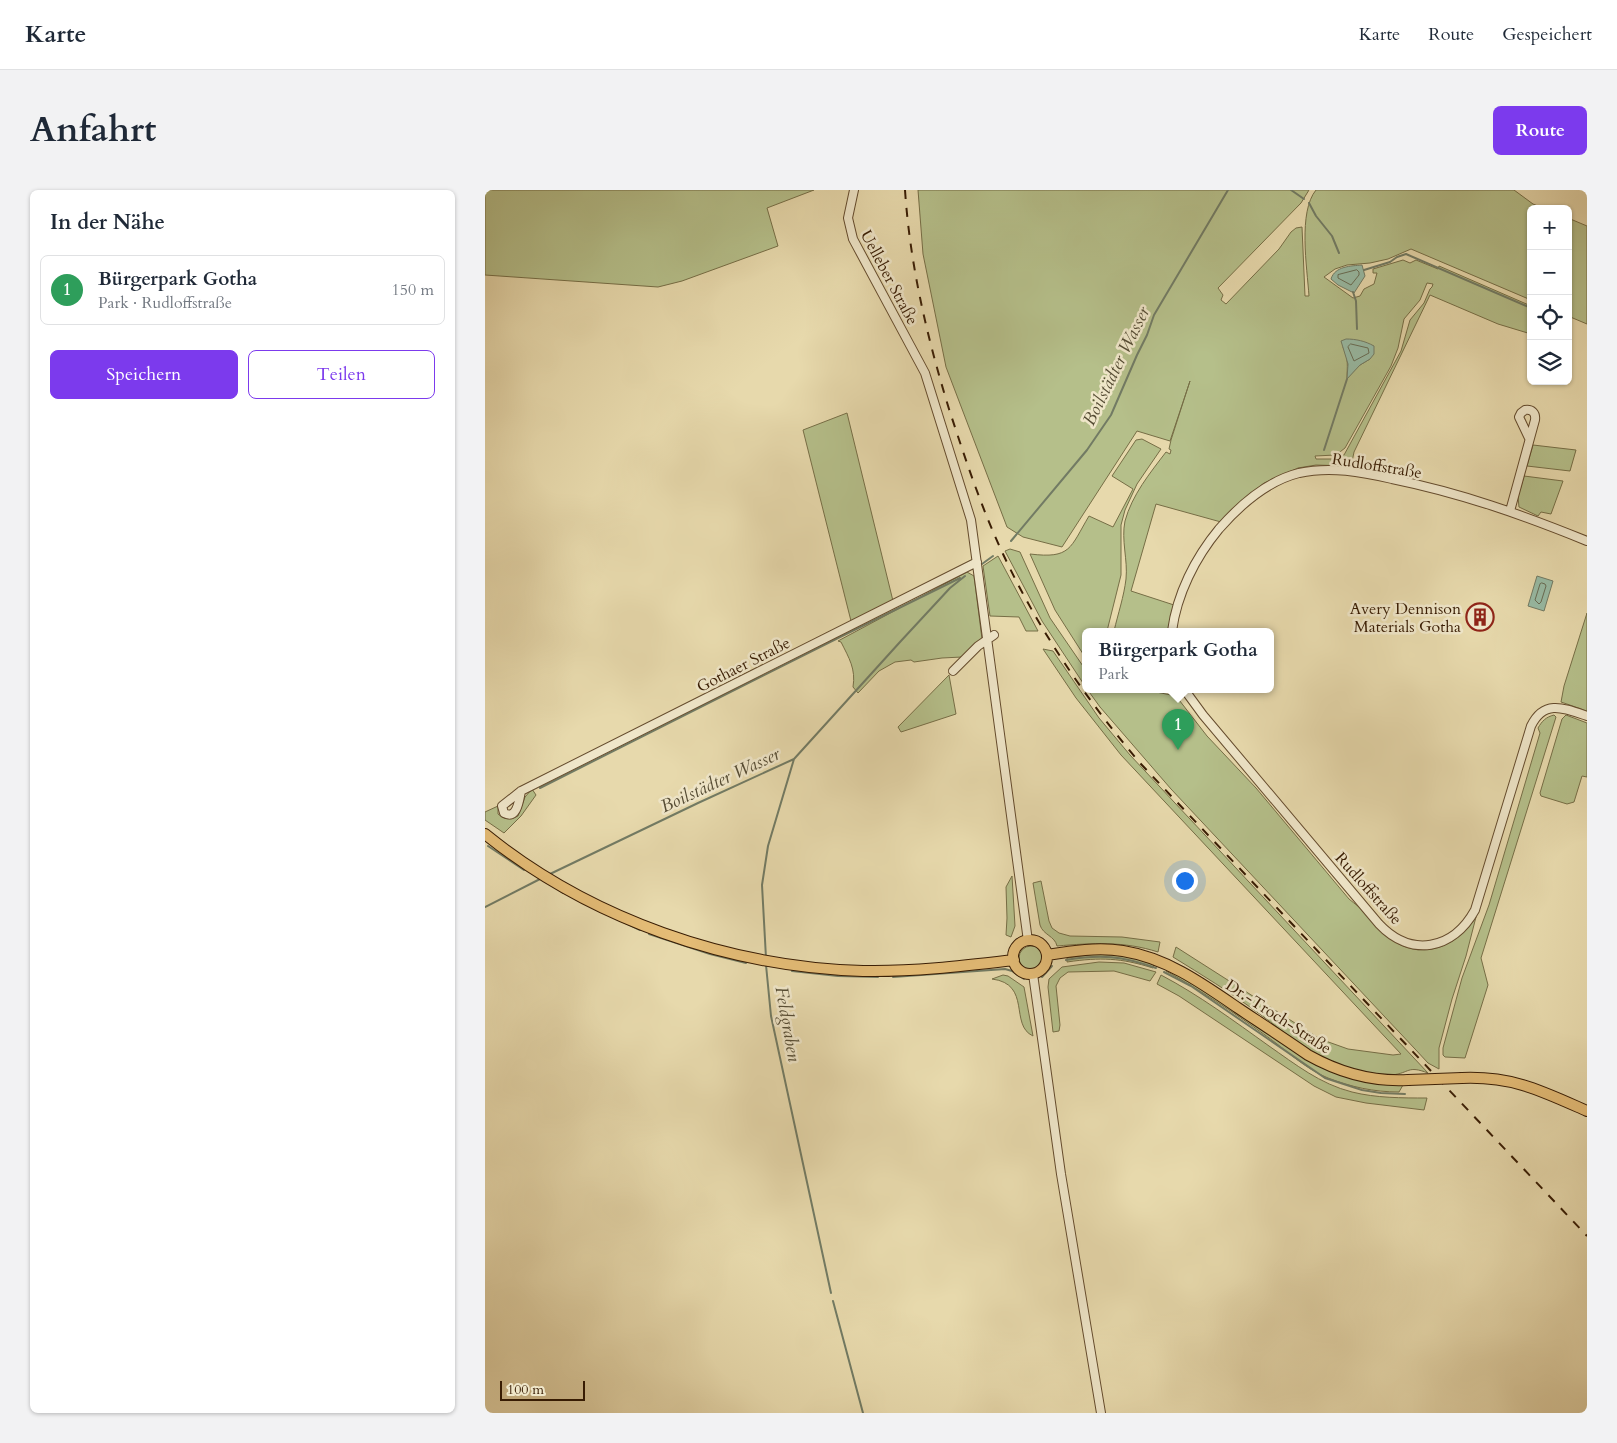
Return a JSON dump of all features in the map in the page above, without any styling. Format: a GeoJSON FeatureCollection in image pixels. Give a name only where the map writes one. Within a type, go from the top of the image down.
{"type":"FeatureCollection","features":[{"type":"Feature","properties":{"kind":"main road"},"geometry":{"type":"LineString","coordinates":[[485,834],[541,873],[591,902],[655,930],[698,944],[756,959],[821,968],[886,971],[958,967],[1014,960]]}},
{"type":"Feature","properties":{"kind":"main road"},"geometry":{"type":"LineString","coordinates":[[1028,941],[1035,941],[1041,944],[1047,956],[1044,968],[1033,974],[1021,971],[1015,965],[1014,960],[1014,953],[1017,947],[1028,941]]}},
{"type":"Feature","properties":{"kind":"main road","name":"Dr.-Troch-Straße"},"geometry":{"type":"LineString","coordinates":[[1047,956],[1077,951],[1109,950],[1123,951],[1151,958],[1195,979],[1325,1065],[1361,1077],[1381,1080],[1492,1078],[1511,1081],[1540,1090],[1587,1111]]}},
{"type":"Feature","properties":{"kind":"street","name":"Uelleber Straße"},"geometry":{"type":"LineString","coordinates":[[854,190],[848,218],[853,239],[925,373],[971,520],[991,638],[1028,941]]}},
{"type":"Feature","properties":{"kind":"street"},"geometry":{"type":"LineString","coordinates":[[1510,511],[1529,438]]}},
{"type":"Feature","properties":{"kind":"street","name":"Rudloffstraße"},"geometry":{"type":"LineString","coordinates":[[1173,628],[1187,581],[1214,535],[1246,502],[1269,486],[1286,477],[1309,471],[1325,470],[1370,475],[1463,496],[1510,511],[1587,541]]}},
{"type":"Feature","properties":{"kind":"street","name":"Gothaer Straße"},"geometry":{"type":"LineString","coordinates":[[521,791],[977,562]]}},
{"type":"Feature","properties":{"kind":"street"},"geometry":{"type":"LineString","coordinates":[[953,671],[978,646],[991,638]]}},
{"type":"Feature","properties":{"kind":"street","name":"Rudloffstraße"},"geometry":{"type":"LineString","coordinates":[[1187,693],[1385,931],[1399,940],[1420,945],[1436,944],[1451,938],[1469,920],[1475,910],[1531,726],[1539,714],[1543,711],[1558,708],[1587,716]]}},
{"type":"Feature","properties":{"kind":"street"},"geometry":{"type":"LineString","coordinates":[[1033,974],[1061,1174],[1101,1413]]}},
{"type":"Feature","properties":{"kind":"shaded area"},"geometry":{"type":"Polygon","coordinates":[[[485,190],[814,190],[767,208],[778,246],[682,281],[658,287],[485,275],[485,190]]]}},
{"type":"Feature","properties":{"kind":"shaded area"},"geometry":{"type":"Polygon","coordinates":[[[918,190],[1309,190],[1301,203],[1218,288],[1223,295],[1221,300],[1226,304],[1279,249],[1291,232],[1296,228],[1302,227],[1305,296],[1309,296],[1305,226],[1310,200],[1316,190],[1514,190],[1535,205],[1527,205],[1527,298],[1411,249],[1388,259],[1347,265],[1335,269],[1324,277],[1353,298],[1360,296],[1364,289],[1374,284],[1377,273],[1373,273],[1373,269],[1403,260],[1410,263],[1416,260],[1438,269],[1439,266],[1527,304],[1527,333],[1498,324],[1430,295],[1354,452],[1352,462],[1347,466],[1316,465],[1298,468],[1264,483],[1221,522],[1156,504],[1131,591],[1174,605],[1169,628],[1115,628],[1126,579],[1124,528],[1128,511],[1154,468],[1166,452],[1170,454],[1171,440],[1190,381],[1170,441],[1137,431],[1062,547],[1023,537],[1007,527],[946,367],[923,254],[918,190]],[[1427,283],[1420,300],[1404,319],[1398,348],[1391,366],[1345,448],[1336,455],[1315,456],[1316,459],[1335,459],[1344,455],[1401,351],[1410,320],[1424,303],[1433,284],[1427,283]],[[1343,347],[1347,359],[1347,378],[1360,365],[1370,359],[1343,347]]]}},
{"type":"Feature","properties":{"kind":"shaded area"},"geometry":{"type":"Polygon","coordinates":[[[1572,220],[1587,226],[1587,324],[1572,318],[1572,220]]]}},
{"type":"Feature","properties":{"kind":"shaded area"},"geometry":{"type":"Polygon","coordinates":[[[847,413],[893,601],[851,621],[803,430],[847,413]]]}},
{"type":"Feature","properties":{"kind":"shaded area"},"geometry":{"type":"Polygon","coordinates":[[[1142,439],[1161,449],[1137,484],[1125,510],[1121,525],[1121,575],[1108,628],[1082,628],[1082,652],[1055,610],[1030,554],[1054,555],[1062,553],[1073,543],[1089,516],[1113,527],[1133,489],[1112,476],[1136,440],[1142,439]]]}},
{"type":"Feature","properties":{"kind":"shaded area"},"geometry":{"type":"Polygon","coordinates":[[[1533,445],[1576,450],[1570,471],[1527,466],[1533,445]]]}},
{"type":"Feature","properties":{"kind":"shaded area"},"geometry":{"type":"Polygon","coordinates":[[[1524,476],[1563,481],[1551,514],[1541,512],[1538,516],[1519,507],[1518,497],[1524,476]]]}},
{"type":"Feature","properties":{"kind":"shaded area"},"geometry":{"type":"Polygon","coordinates":[[[1010,549],[1020,552],[1050,618],[1082,665],[1082,681],[1042,621],[1005,551],[1010,549]]]}},
{"type":"Feature","properties":{"kind":"shaded area"},"geometry":{"type":"Polygon","coordinates":[[[998,556],[1038,631],[1026,631],[1019,617],[990,616],[983,566],[998,556]]]}},
{"type":"Feature","properties":{"kind":"shaded area"},"geometry":{"type":"Polygon","coordinates":[[[967,572],[974,576],[982,639],[962,657],[895,662],[879,671],[858,693],[853,687],[854,675],[847,653],[841,642],[838,641],[967,572]]]}},
{"type":"Feature","properties":{"kind":"shaded area"},"geometry":{"type":"Polygon","coordinates":[[[1587,613],[1587,711],[1561,702],[1564,686],[1587,613]]]}},
{"type":"Feature","properties":{"kind":"shaded area"},"geometry":{"type":"Polygon","coordinates":[[[1043,649],[1053,651],[1099,718],[1130,755],[1428,1073],[1412,1070],[1392,1075],[1375,1075],[1334,1064],[1299,1044],[1237,998],[1173,957],[1176,947],[1320,1039],[1348,1049],[1393,1055],[1401,1054],[1121,755],[1076,698],[1043,649]]]}},
{"type":"Feature","properties":{"kind":"shaded area"},"geometry":{"type":"Polygon","coordinates":[[[949,675],[956,714],[901,732],[898,727],[949,675]]]}},
{"type":"Feature","properties":{"kind":"shaded area"},"geometry":{"type":"Polygon","coordinates":[[[1090,693],[1161,693],[1176,696],[1207,736],[1256,788],[1349,899],[1367,914],[1385,935],[1400,945],[1412,949],[1425,950],[1448,944],[1468,928],[1476,917],[1439,1048],[1439,1069],[1428,1063],[1171,789],[1090,693]]]}},
{"type":"Feature","properties":{"kind":"shaded area"},"geometry":{"type":"Polygon","coordinates":[[[1554,715],[1556,717],[1481,958],[1488,985],[1465,1058],[1445,1057],[1443,1055],[1443,1048],[1462,978],[1489,905],[1540,733],[1538,728],[1541,723],[1554,715]]]}},
{"type":"Feature","properties":{"kind":"shaded area"},"geometry":{"type":"Polygon","coordinates":[[[1566,715],[1587,723],[1587,777],[1582,776],[1574,802],[1567,804],[1541,796],[1540,793],[1562,719],[1566,715]]]}},
{"type":"Feature","properties":{"kind":"shaded area"},"geometry":{"type":"Polygon","coordinates":[[[532,789],[536,795],[521,816],[504,833],[485,820],[485,812],[498,806],[498,814],[505,818],[510,819],[518,816],[525,797],[532,789]]]}},
{"type":"Feature","properties":{"kind":"shaded area"},"geometry":{"type":"Polygon","coordinates":[[[1012,876],[1015,926],[1011,937],[1006,935],[1006,887],[1012,876]]]}},
{"type":"Feature","properties":{"kind":"shaded area"},"geometry":{"type":"Polygon","coordinates":[[[1041,881],[1049,921],[1052,928],[1059,933],[1070,936],[1122,937],[1160,942],[1158,952],[1120,944],[1057,946],[1040,925],[1033,883],[1041,881]]]}},
{"type":"Feature","properties":{"kind":"shaded area"},"geometry":{"type":"Polygon","coordinates":[[[1031,946],[1040,949],[1043,958],[1040,967],[1031,970],[1022,967],[1019,958],[1022,949],[1031,946]]]}},
{"type":"Feature","properties":{"kind":"shaded area"},"geometry":{"type":"Polygon","coordinates":[[[1095,954],[1125,956],[1154,963],[1153,968],[1111,959],[1067,962],[1067,958],[1095,954]]]}},
{"type":"Feature","properties":{"kind":"shaded area"},"geometry":{"type":"Polygon","coordinates":[[[1099,962],[1124,963],[1156,972],[1150,981],[1114,971],[1068,972],[1060,978],[1056,986],[1060,1025],[1059,1031],[1053,1032],[1048,987],[1049,979],[1062,967],[1099,962]]]}},
{"type":"Feature","properties":{"kind":"shaded area"},"geometry":{"type":"Polygon","coordinates":[[[1167,970],[1188,979],[1311,1062],[1323,1068],[1356,1080],[1403,1085],[1399,1092],[1390,1092],[1345,1084],[1328,1078],[1303,1064],[1273,1040],[1167,970]]]}},
{"type":"Feature","properties":{"kind":"shaded area"},"geometry":{"type":"Polygon","coordinates":[[[1003,975],[1008,976],[1024,987],[1033,1036],[1026,1031],[1022,1023],[1016,996],[1012,988],[1004,982],[992,979],[1003,975]]]}},
{"type":"Feature","properties":{"kind":"shaded area"},"geometry":{"type":"Polygon","coordinates":[[[1161,975],[1203,1000],[1319,1079],[1361,1094],[1427,1098],[1424,1110],[1366,1103],[1336,1097],[1314,1086],[1179,996],[1157,984],[1161,975]]]}},
{"type":"Feature","properties":{"kind":"water"},"geometry":{"type":"Polygon","coordinates":[[[1362,265],[1365,276],[1354,293],[1331,279],[1336,271],[1340,269],[1348,266],[1362,265]]]}},
{"type":"Feature","properties":{"kind":"water"},"geometry":{"type":"Polygon","coordinates":[[[1353,339],[1374,346],[1374,354],[1370,359],[1360,365],[1347,379],[1348,364],[1341,341],[1353,339]]]}},
{"type":"Feature","properties":{"kind":"water"},"geometry":{"type":"Polygon","coordinates":[[[1537,576],[1553,581],[1544,611],[1528,606],[1537,576]]]}},
{"type":"Feature","properties":{"kind":"waterway","name":"Boilstädter Wasser"},"geometry":{"type":"LineString","coordinates":[[1011,541],[1087,450],[1111,415],[1154,315],[1228,190]]}},
{"type":"Feature","properties":{"kind":"waterway"},"geometry":{"type":"LineString","coordinates":[[1291,190],[1304,199]]}},
{"type":"Feature","properties":{"kind":"waterway"},"geometry":{"type":"LineString","coordinates":[[1309,203],[1316,216],[1332,236],[1339,253]]}},
{"type":"Feature","properties":{"kind":"waterway"},"geometry":{"type":"LineString","coordinates":[[1364,270],[1390,262],[1406,254],[1527,306]]}},
{"type":"Feature","properties":{"kind":"waterway"},"geometry":{"type":"LineString","coordinates":[[1353,292],[1356,301],[1357,329]]}},
{"type":"Feature","properties":{"kind":"waterway"},"geometry":{"type":"LineString","coordinates":[[1324,450],[1347,379]]}},
{"type":"Feature","properties":{"kind":"waterway","name":"Boilstädter Wasser"},"geometry":{"type":"LineString","coordinates":[[982,564],[993,556]]}},
{"type":"Feature","properties":{"kind":"waterway","name":"Boilstädter Wasser"},"geometry":{"type":"LineString","coordinates":[[550,874],[794,759],[950,588],[965,576]]}},
{"type":"Feature","properties":{"kind":"waterway"},"geometry":{"type":"LineString","coordinates":[[540,788],[960,578]]}},
{"type":"Feature","properties":{"kind":"waterway","name":"Feldgraben"},"geometry":{"type":"LineString","coordinates":[[766,958],[762,885],[768,846],[794,759]]}},
{"type":"Feature","properties":{"kind":"waterway"},"geometry":{"type":"LineString","coordinates":[[488,846],[524,870]]}},
{"type":"Feature","properties":{"kind":"waterway","name":"Boilstädter Wasser"},"geometry":{"type":"LineString","coordinates":[[485,907],[542,878]]}},
{"type":"Feature","properties":{"kind":"waterway"},"geometry":{"type":"LineString","coordinates":[[559,890],[563,893]]}},
{"type":"Feature","properties":{"kind":"waterway"},"geometry":{"type":"LineString","coordinates":[[570,896],[640,930]]}},
{"type":"Feature","properties":{"kind":"waterway"},"geometry":{"type":"LineString","coordinates":[[649,934],[710,954],[746,963]]}},
{"type":"Feature","properties":{"kind":"waterway"},"geometry":{"type":"LineString","coordinates":[[1066,960],[1111,957],[1156,968]]}},
{"type":"Feature","properties":{"kind":"waterway","name":"Feldgraben"},"geometry":{"type":"LineString","coordinates":[[766,965],[771,1016],[831,1293]]}},
{"type":"Feature","properties":{"kind":"waterway"},"geometry":{"type":"LineString","coordinates":[[1042,977],[1052,966]]}},
{"type":"Feature","properties":{"kind":"waterway"},"geometry":{"type":"LineString","coordinates":[[893,977],[1005,969],[1024,979]]}},
{"type":"Feature","properties":{"kind":"waterway"},"geometry":{"type":"LineString","coordinates":[[792,971],[838,976],[878,977]]}},
{"type":"Feature","properties":{"kind":"waterway"},"geometry":{"type":"LineString","coordinates":[[1164,972],[1191,986],[1325,1078],[1362,1090],[1405,1094]]}},
{"type":"Feature","properties":{"kind":"waterway","name":"Feldgraben"},"geometry":{"type":"LineString","coordinates":[[833,1301],[863,1413]]}},
{"type":"Feature","properties":{"kind":"railway"},"geometry":{"type":"LineString","coordinates":[[905,190],[915,273],[927,328],[949,409],[980,500],[1003,554],[1032,610],[1082,689]]}},
{"type":"Feature","properties":{"kind":"railway"},"geometry":{"type":"LineString","coordinates":[[1085,693],[1140,763],[1587,1236]]}},
{"type":"Feature","properties":{"kind":"place","name":"Avery Dennison Materials Gotha"},"geometry":{"type":"Point","coordinates":[1480,617]}},
{"type":"Feature","properties":{"kind":"place","name":"Bürgerpark Gotha"},"geometry":{"type":"Point","coordinates":[1178,750]}}]}
